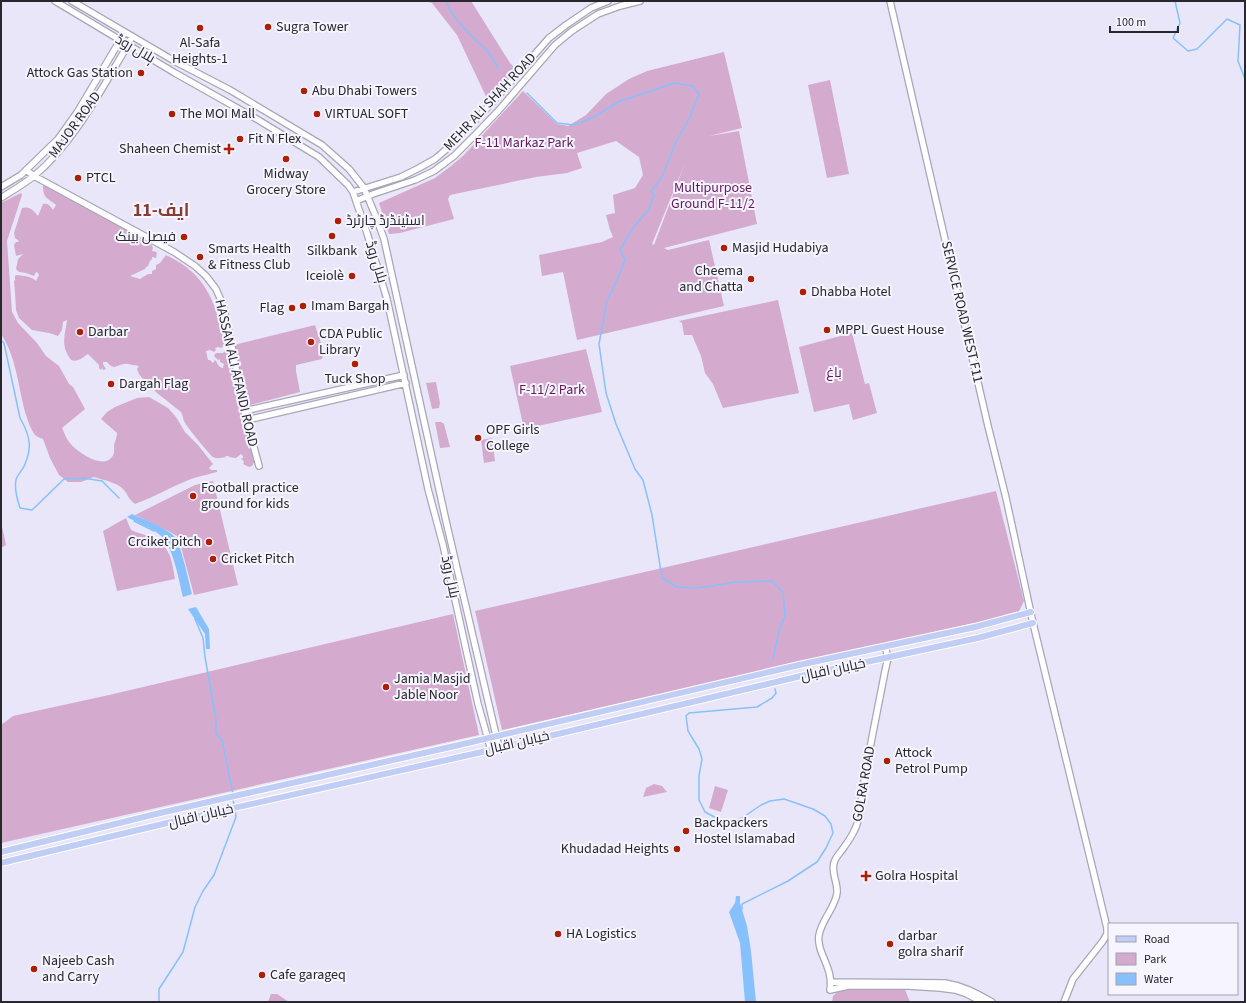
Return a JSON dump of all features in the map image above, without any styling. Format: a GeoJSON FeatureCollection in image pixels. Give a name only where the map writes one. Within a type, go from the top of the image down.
{"type":"FeatureCollection","features":[{"type":"Feature","properties":{"kind":"main road","name":"خیابان اقبال"},"geometry":{"type":"LineString","coordinates":[[1,852],[799,665],[975,627],[1031,612]]}},
{"type":"Feature","properties":{"kind":"main road","name":"خیابان اقبال"},"geometry":{"type":"LineString","coordinates":[[1,863],[163,824],[222,812],[491,750],[801,676],[978,638],[1033,623]]}},
{"type":"Feature","properties":{"kind":"main road"},"geometry":{"type":"LineString","coordinates":[[683,692],[686,703]]}},
{"type":"Feature","properties":{"kind":"main road"},"geometry":{"type":"LineString","coordinates":[[598,713],[600,723]]}},
{"type":"Feature","properties":{"kind":"main road"},"geometry":{"type":"LineString","coordinates":[[436,750],[438,761]]}},
{"type":"Feature","properties":{"kind":"main road"},"geometry":{"type":"LineString","coordinates":[[272,788],[276,799]]}},
{"type":"Feature","properties":{"kind":"main road"},"geometry":{"type":"LineString","coordinates":[[55,839],[58,850]]}},
{"type":"Feature","properties":{"kind":"street","name":"ہلال روڈ"},"geometry":{"type":"LineString","coordinates":[[55,1],[319,157],[348,185],[353,192],[388,299],[428,489],[443,545],[478,704],[491,750]]}},
{"type":"Feature","properties":{"kind":"street","name":"ہلال روڈ"},"geometry":{"type":"LineString","coordinates":[[72,1],[188,69],[230,90],[322,145],[349,169],[364,188],[376,216],[390,261],[446,521],[499,748]]}},
{"type":"Feature","properties":{"kind":"street","name":"MEHR ALI SHAH ROAD"},"geometry":{"type":"LineString","coordinates":[[353,192],[401,176],[420,168],[435,159],[449,147],[495,100],[549,38],[591,8],[608,1]]}},
{"type":"Feature","properties":{"kind":"street","name":"MEHR ALI SHAH ROAD"},"geometry":{"type":"LineString","coordinates":[[356,201],[415,180],[434,171],[454,156],[478,132],[555,45],[572,31],[598,14],[640,1]]}},
{"type":"Feature","properties":{"kind":"street","name":"SERVICE ROAD WEST F11"},"geometry":{"type":"LineString","coordinates":[[890,1],[1006,498],[1033,623],[1107,928],[1107,934],[1103,941],[1073,979],[1064,1002]]}},
{"type":"Feature","properties":{"kind":"street","name":"MAJOR ROAD"},"geometry":{"type":"LineString","coordinates":[[1,187],[22,175],[66,129],[125,32]]}},
{"type":"Feature","properties":{"kind":"street","name":"MAJOR ROAD"},"geometry":{"type":"LineString","coordinates":[[1,198],[34,176],[54,156],[85,117],[132,36]]}},
{"type":"Feature","properties":{"kind":"street","name":"HASSAN ALI AFANDI ROAD"},"geometry":{"type":"LineString","coordinates":[[26,170],[34,176],[174,252],[195,266],[206,276],[216,289],[223,305],[246,420],[259,466]]}},
{"type":"Feature","properties":{"kind":"street"},"geometry":{"type":"LineString","coordinates":[[244,411],[404,375]]}},
{"type":"Feature","properties":{"kind":"street"},"geometry":{"type":"LineString","coordinates":[[246,420],[406,383]]}},
{"type":"Feature","properties":{"kind":"street","name":"GOLRA ROAD"},"geometry":{"type":"LineString","coordinates":[[832,982],[819,946],[819,933],[835,901],[837,893],[837,884],[834,874],[834,864],[836,858],[853,834],[857,825],[888,658],[885,646]]}},
{"type":"Feature","properties":{"kind":"street"},"geometry":{"type":"LineString","coordinates":[[982,1002],[967,994],[955,990],[940,988],[908,986],[848,986],[830,990],[832,982],[945,983],[958,985],[975,992],[992,1002]]}},
{"type":"Feature","properties":{"kind":"green space"},"geometry":{"type":"Polygon","coordinates":[[[425,1],[471,1],[510,63],[517,70],[490,105],[457,35],[432,3],[425,1]]]}},
{"type":"Feature","properties":{"kind":"green space"},"geometry":{"type":"Polygon","coordinates":[[[724,52],[742,128],[709,136],[739,131],[757,224],[664,248],[668,250],[709,240],[724,306],[577,340],[563,272],[542,276],[539,255],[602,242],[613,237],[606,215],[615,213],[613,195],[635,188],[643,175],[639,157],[616,141],[577,153],[582,168],[567,173],[536,177],[450,195],[448,199],[454,219],[400,233],[389,234],[379,203],[435,178],[451,166],[464,155],[523,91],[557,124],[568,126],[586,115],[606,94],[629,79],[647,71],[724,52]],[[685,163],[652,244],[654,245],[685,163]]]}},
{"type":"Feature","properties":{"kind":"green space"},"geometry":{"type":"Polygon","coordinates":[[[830,80],[849,174],[827,178],[808,85],[830,80]]]}},
{"type":"Feature","properties":{"kind":"green space"},"geometry":{"type":"Polygon","coordinates":[[[45,185],[53,188],[151,244],[153,248],[152,251],[157,252],[156,258],[152,257],[145,269],[130,276],[140,279],[148,274],[152,274],[152,271],[156,269],[156,265],[160,263],[166,255],[191,271],[200,281],[213,303],[224,343],[222,348],[215,348],[216,350],[214,352],[210,350],[206,351],[208,360],[213,363],[215,360],[220,367],[223,368],[224,364],[220,362],[220,359],[218,360],[214,356],[216,353],[223,353],[226,350],[228,351],[232,360],[238,389],[236,392],[241,396],[250,441],[248,448],[252,450],[255,461],[252,466],[249,467],[243,464],[244,462],[241,458],[243,458],[243,456],[241,454],[236,458],[228,457],[230,456],[219,458],[213,457],[184,421],[181,412],[157,393],[154,390],[153,385],[141,377],[137,369],[139,366],[126,364],[113,367],[107,362],[103,362],[106,369],[103,370],[102,368],[101,370],[99,365],[88,354],[78,360],[71,360],[65,350],[64,345],[67,320],[63,322],[62,330],[58,336],[32,330],[19,318],[16,310],[15,276],[27,276],[36,281],[39,275],[36,272],[34,276],[19,272],[16,269],[18,259],[23,254],[16,256],[14,245],[19,241],[15,238],[14,233],[22,208],[31,209],[38,216],[43,204],[48,204],[53,210],[56,205],[45,196],[43,186],[45,185]]]}},
{"type":"Feature","properties":{"kind":"green space"},"geometry":{"type":"Polygon","coordinates":[[[21,193],[22,195],[7,241],[12,312],[18,323],[37,343],[46,356],[59,366],[85,409],[62,428],[69,442],[77,450],[89,458],[102,461],[108,460],[114,454],[114,445],[117,433],[101,419],[107,412],[115,407],[137,398],[149,397],[168,408],[176,417],[185,432],[198,445],[213,464],[209,468],[211,470],[217,470],[217,472],[188,480],[135,504],[130,500],[123,489],[113,483],[94,477],[81,482],[68,482],[59,475],[50,458],[43,439],[35,435],[32,431],[23,405],[11,353],[1,334],[1,203],[21,193]]]}},
{"type":"Feature","properties":{"kind":"green space"},"geometry":{"type":"Polygon","coordinates":[[[778,300],[799,393],[723,408],[713,384],[705,373],[701,356],[692,335],[684,335],[682,323],[679,321],[778,300]]]}},
{"type":"Feature","properties":{"kind":"green space"},"geometry":{"type":"Polygon","coordinates":[[[315,325],[324,352],[322,359],[296,365],[300,392],[246,406],[234,345],[315,325]]]}},
{"type":"Feature","properties":{"kind":"green space","name":"باغ"},"geometry":{"type":"Polygon","coordinates":[[[852,333],[865,384],[869,383],[877,413],[853,420],[849,404],[814,412],[799,347],[852,333]]]}},
{"type":"Feature","properties":{"kind":"green space","name":"F-11/2 Park"},"geometry":{"type":"Polygon","coordinates":[[[586,349],[602,412],[524,429],[510,366],[586,349]]]}},
{"type":"Feature","properties":{"kind":"green space"},"geometry":{"type":"Polygon","coordinates":[[[436,382],[440,403],[439,408],[432,409],[426,383],[436,382]]]}},
{"type":"Feature","properties":{"kind":"green space"},"geometry":{"type":"Polygon","coordinates":[[[435,422],[441,422],[444,424],[450,447],[440,448],[435,422]]]}},
{"type":"Feature","properties":{"kind":"green space"},"geometry":{"type":"Polygon","coordinates":[[[492,438],[495,461],[484,463],[481,440],[492,438]]]}},
{"type":"Feature","properties":{"kind":"green space"},"geometry":{"type":"Polygon","coordinates":[[[213,481],[238,585],[194,595],[177,536],[135,515],[195,485],[213,481]]]}},
{"type":"Feature","properties":{"kind":"green space"},"geometry":{"type":"Polygon","coordinates":[[[996,491],[1024,601],[1018,613],[502,730],[475,611],[996,491]]]}},
{"type":"Feature","properties":{"kind":"green space"},"geometry":{"type":"Polygon","coordinates":[[[126,518],[131,530],[157,540],[162,544],[171,559],[175,579],[117,591],[103,531],[126,518]]]}},
{"type":"Feature","properties":{"kind":"green space"},"geometry":{"type":"Polygon","coordinates":[[[1,522],[6,545],[1,548],[1,522]]]}},
{"type":"Feature","properties":{"kind":"green space"},"geometry":{"type":"Polygon","coordinates":[[[453,614],[479,735],[1,843],[1,725],[13,716],[109,695],[453,614]]]}},
{"type":"Feature","properties":{"kind":"green space"},"geometry":{"type":"Polygon","coordinates":[[[654,784],[662,786],[667,792],[643,797],[646,788],[654,784]]]}},
{"type":"Feature","properties":{"kind":"green space"},"geometry":{"type":"Polygon","coordinates":[[[715,786],[728,790],[721,812],[709,808],[715,786]]]}},
{"type":"Feature","properties":{"kind":"green space","name":"darbar golra sharif"},"geometry":{"type":"Polygon","coordinates":[[[857,987],[888,990],[904,987],[910,1002],[832,1002],[833,996],[839,990],[857,987]]]}},
{"type":"Feature","properties":{"kind":"green space"},"geometry":{"type":"Polygon","coordinates":[[[271,994],[277,994],[289,1002],[268,1002],[271,994]]]}},
{"type":"Feature","properties":{"kind":"water"},"geometry":{"type":"Polygon","coordinates":[[[132,514],[160,527],[174,536],[177,540],[192,594],[183,597],[175,564],[165,540],[153,530],[127,517],[132,514]]]}},
{"type":"Feature","properties":{"kind":"water"},"geometry":{"type":"Polygon","coordinates":[[[196,607],[209,629],[210,649],[206,649],[205,634],[188,609],[196,607]]]}},
{"type":"Feature","properties":{"kind":"water"},"geometry":{"type":"Polygon","coordinates":[[[736,896],[740,896],[740,903],[747,926],[756,1002],[745,1002],[740,943],[729,912],[735,903],[736,896]]]}},
{"type":"Feature","properties":{"kind":"waterway"},"geometry":{"type":"LineString","coordinates":[[446,1],[458,22],[488,52],[498,68]]}},
{"type":"Feature","properties":{"kind":"waterway"},"geometry":{"type":"LineString","coordinates":[[1175,1],[1180,23],[1173,38],[1188,51],[1197,49],[1227,19],[1240,25],[1238,61],[1245,79]]}},
{"type":"Feature","properties":{"kind":"waterway"},"geometry":{"type":"LineString","coordinates":[[527,93],[557,123],[574,125],[594,117],[620,101],[675,83],[692,86],[699,94],[690,117],[676,142],[662,177],[651,192],[654,195],[649,209],[633,228],[620,250],[625,260],[607,301],[599,344],[606,393],[616,424],[635,469],[643,480],[652,515],[662,578],[677,587],[697,588],[737,582],[772,581],[783,592],[785,616],[779,631],[773,659]]}},
{"type":"Feature","properties":{"kind":"waterway"},"geometry":{"type":"LineString","coordinates":[[1,340],[4,343],[20,418],[26,429],[29,440],[29,451],[27,458],[15,483],[20,508],[32,510],[64,479],[83,478],[102,481],[119,498]]}},
{"type":"Feature","properties":{"kind":"waterway"},"geometry":{"type":"LineString","coordinates":[[134,521],[154,531]]}},
{"type":"Feature","properties":{"kind":"waterway"},"geometry":{"type":"LineString","coordinates":[[195,619],[203,638],[216,719],[216,733],[222,740],[233,794]]}},
{"type":"Feature","properties":{"kind":"waterway"},"geometry":{"type":"LineString","coordinates":[[742,909],[742,904],[788,881],[817,862],[833,833],[831,824],[825,816],[813,809],[784,799],[770,801],[761,805],[742,818],[734,821],[720,820],[705,812],[699,800],[699,776],[702,759],[699,749],[688,731],[686,716],[689,713],[757,707],[772,698],[776,693],[775,689]]}},
{"type":"Feature","properties":{"kind":"waterway"},"geometry":{"type":"LineString","coordinates":[[233,798],[234,806]]}},
{"type":"Feature","properties":{"kind":"waterway"},"geometry":{"type":"LineString","coordinates":[[159,1002],[159,989],[183,952],[195,907],[203,891],[214,875],[236,817],[235,810]]}},
{"type":"Feature","properties":{"kind":"place","name":"Sugra Tower"},"geometry":{"type":"Point","coordinates":[268,27]}},
{"type":"Feature","properties":{"kind":"place","name":"Al-Safa Heights-1"},"geometry":{"type":"Point","coordinates":[200,28]}},
{"type":"Feature","properties":{"kind":"place","name":"Attock Gas Station"},"geometry":{"type":"Point","coordinates":[141,73]}},
{"type":"Feature","properties":{"kind":"place","name":"Abu Dhabi Towers"},"geometry":{"type":"Point","coordinates":[304,91]}},
{"type":"Feature","properties":{"kind":"place","name":"The MOI Mall"},"geometry":{"type":"Point","coordinates":[172,114]}},
{"type":"Feature","properties":{"kind":"place","name":"VIRTUAL SOFT"},"geometry":{"type":"Point","coordinates":[317,114]}},
{"type":"Feature","properties":{"kind":"place","name":"Fit N Flex"},"geometry":{"type":"Point","coordinates":[240,139]}},
{"type":"Feature","properties":{"kind":"place","name":"Shaheen Chemist"},"geometry":{"type":"Point","coordinates":[229,149]}},
{"type":"Feature","properties":{"kind":"place","name":"Midway Grocery Store"},"geometry":{"type":"Point","coordinates":[286,159]}},
{"type":"Feature","properties":{"kind":"place","name":"PTCL"},"geometry":{"type":"Point","coordinates":[78,178]}},
{"type":"Feature","properties":{"kind":"place","name":"اسٹینڈرڈ چارٹرڈ"},"geometry":{"type":"Point","coordinates":[338,221]}},
{"type":"Feature","properties":{"kind":"place","name":"Silkbank"},"geometry":{"type":"Point","coordinates":[332,236]}},
{"type":"Feature","properties":{"kind":"place","name":"فیصل بینک"},"geometry":{"type":"Point","coordinates":[184,237]}},
{"type":"Feature","properties":{"kind":"place","name":"Masjid Hudabiya"},"geometry":{"type":"Point","coordinates":[724,248]}},
{"type":"Feature","properties":{"kind":"place","name":"Smarts Health & Fitness Club"},"geometry":{"type":"Point","coordinates":[200,257]}},
{"type":"Feature","properties":{"kind":"place","name":"Iceiolè"},"geometry":{"type":"Point","coordinates":[352,276]}},
{"type":"Feature","properties":{"kind":"place","name":"Cheema and Chatta"},"geometry":{"type":"Point","coordinates":[751,279]}},
{"type":"Feature","properties":{"kind":"place","name":"Dhabba Hotel"},"geometry":{"type":"Point","coordinates":[803,292]}},
{"type":"Feature","properties":{"kind":"place","name":"Imam Bargah"},"geometry":{"type":"Point","coordinates":[303,306]}},
{"type":"Feature","properties":{"kind":"place","name":"Flag"},"geometry":{"type":"Point","coordinates":[292,308]}},
{"type":"Feature","properties":{"kind":"place","name":"MPPL Guest House"},"geometry":{"type":"Point","coordinates":[827,330]}},
{"type":"Feature","properties":{"kind":"place","name":"Darbar"},"geometry":{"type":"Point","coordinates":[80,332]}},
{"type":"Feature","properties":{"kind":"place","name":"CDA Public Library"},"geometry":{"type":"Point","coordinates":[311,342]}},
{"type":"Feature","properties":{"kind":"place","name":"Tuck Shop"},"geometry":{"type":"Point","coordinates":[355,364]}},
{"type":"Feature","properties":{"kind":"place","name":"Dargah Flag"},"geometry":{"type":"Point","coordinates":[111,384]}},
{"type":"Feature","properties":{"kind":"place","name":"OPF Girls College"},"geometry":{"type":"Point","coordinates":[478,438]}},
{"type":"Feature","properties":{"kind":"place","name":"Football practice ground for kids"},"geometry":{"type":"Point","coordinates":[193,496]}},
{"type":"Feature","properties":{"kind":"place","name":"Crciket pitch"},"geometry":{"type":"Point","coordinates":[209,542]}},
{"type":"Feature","properties":{"kind":"place","name":"Cricket Pitch"},"geometry":{"type":"Point","coordinates":[213,559]}},
{"type":"Feature","properties":{"kind":"place","name":"Jamia Masjid Jable Noor"},"geometry":{"type":"Point","coordinates":[386,687]}},
{"type":"Feature","properties":{"kind":"place","name":"Attock Petrol Pump"},"geometry":{"type":"Point","coordinates":[887,761]}},
{"type":"Feature","properties":{"kind":"place","name":"Backpackers Hostel Islamabad"},"geometry":{"type":"Point","coordinates":[686,831]}},
{"type":"Feature","properties":{"kind":"place","name":"Khudadad Heights"},"geometry":{"type":"Point","coordinates":[677,849]}},
{"type":"Feature","properties":{"kind":"place","name":"Golra Hospital"},"geometry":{"type":"Point","coordinates":[866,876]}},
{"type":"Feature","properties":{"kind":"place","name":"HA Logistics"},"geometry":{"type":"Point","coordinates":[558,934]}},
{"type":"Feature","properties":{"kind":"place","name":"darbar golra sharif"},"geometry":{"type":"Point","coordinates":[890,944]}},
{"type":"Feature","properties":{"kind":"place","name":"Najeeb Cash and Carry"},"geometry":{"type":"Point","coordinates":[34,969]}},
{"type":"Feature","properties":{"kind":"place","name":"Cafe garageq"},"geometry":{"type":"Point","coordinates":[262,975]}},
{"type":"Feature","properties":{"kind":"district","name":"ایف-11"},"geometry":{"type":"Point","coordinates":[161,210]}},
{"type":"Feature","properties":{"kind":"park label","name":"F-11 Markaz Park"},"geometry":{"type":"Point","coordinates":[524,143]}},
{"type":"Feature","properties":{"kind":"park label","name":"Multipurpose Ground F-11/2"},"geometry":{"type":"Point","coordinates":[713,196]}}]}
